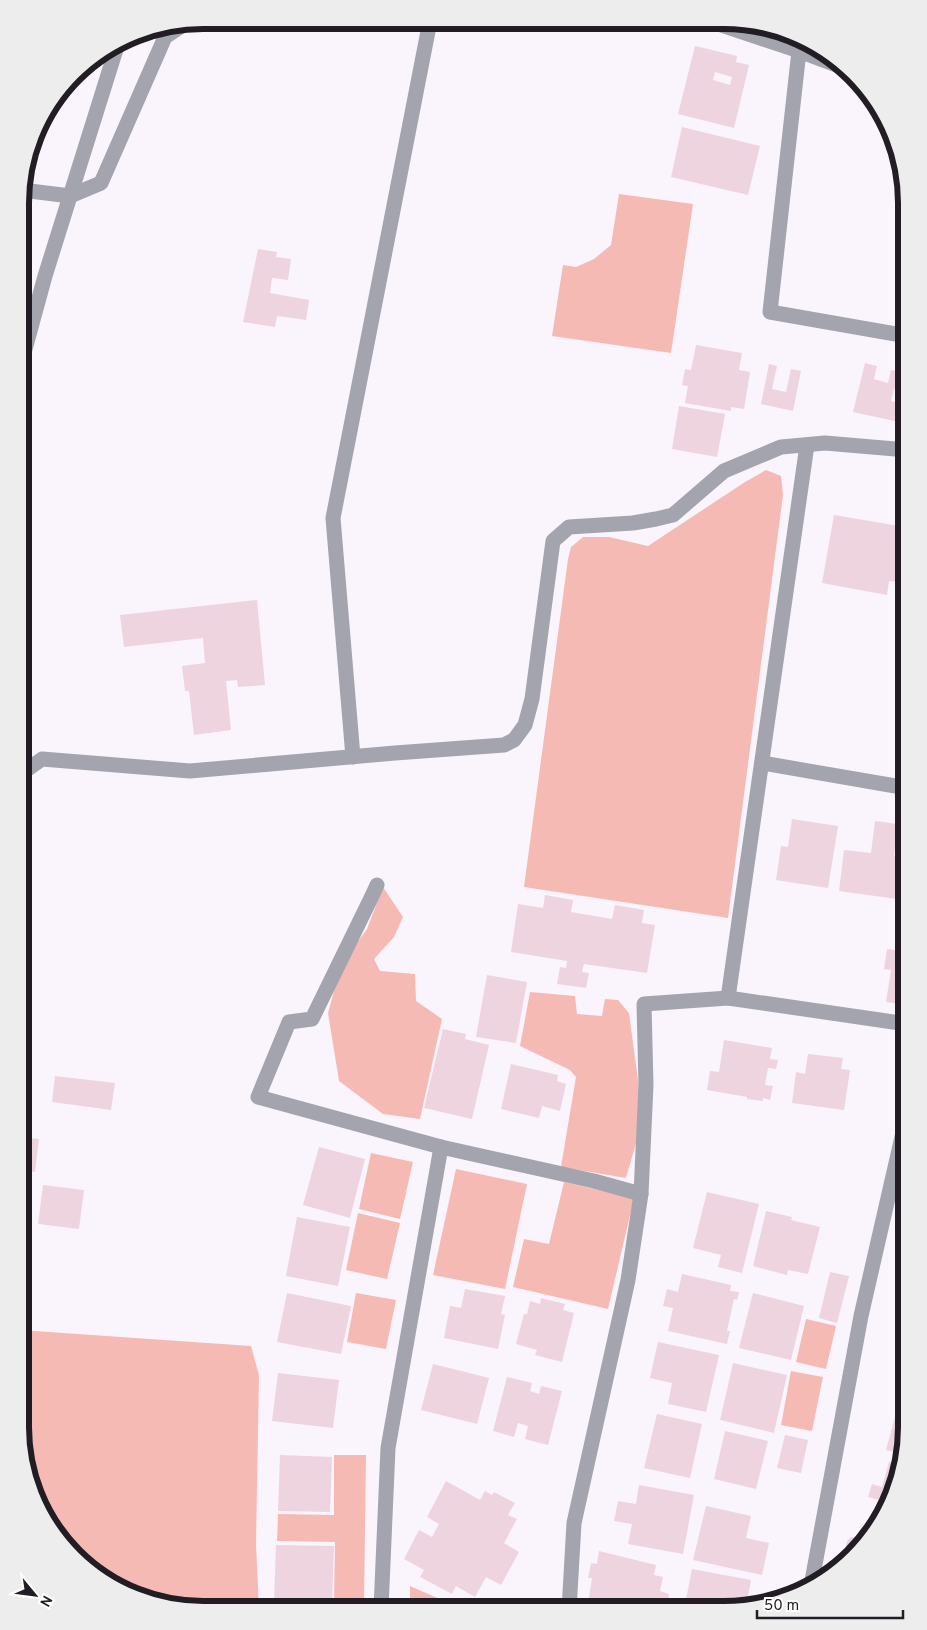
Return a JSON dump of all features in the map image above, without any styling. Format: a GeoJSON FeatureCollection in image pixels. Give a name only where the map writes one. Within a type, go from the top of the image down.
{"type":"FeatureCollection","features":[{"type":"Feature","properties":{"kind":"street"},"geometry":{"type":"LineString","coordinates":[[353,756],[333,518],[428,29]]}},
{"type":"Feature","properties":{"kind":"street"},"geometry":{"type":"LineString","coordinates":[[733,29],[825,61]]}},
{"type":"Feature","properties":{"kind":"street"},"geometry":{"type":"LineString","coordinates":[[30,191],[70,196],[101,183],[165,37],[173,31]]}},
{"type":"Feature","properties":{"kind":"street"},"geometry":{"type":"LineString","coordinates":[[798,51],[770,312],[898,334]]}},
{"type":"Feature","properties":{"kind":"street"},"geometry":{"type":"LineString","coordinates":[[29,335],[45,276],[115,53]]}},
{"type":"Feature","properties":{"kind":"street"},"geometry":{"type":"LineString","coordinates":[[29,768],[42,759],[190,770],[504,745],[514,740],[525,725],[532,699],[554,541],[569,527],[633,522],[673,515],[724,471],[781,447],[826,443],[898,449]]}},
{"type":"Feature","properties":{"kind":"street"},"geometry":{"type":"LineString","coordinates":[[728,998],[807,445]]}},
{"type":"Feature","properties":{"kind":"street"},"geometry":{"type":"LineString","coordinates":[[762,763],[898,786]]}},
{"type":"Feature","properties":{"kind":"street"},"geometry":{"type":"LineString","coordinates":[[377,884],[312,1019],[289,1022],[258,1097],[441,1147],[594,1181],[641,1194]]}},
{"type":"Feature","properties":{"kind":"street"},"geometry":{"type":"LineString","coordinates":[[570,1601],[574,1523],[628,1280],[641,1194],[646,1085],[644,1004],[728,998],[898,1023]]}},
{"type":"Feature","properties":{"kind":"street"},"geometry":{"type":"LineString","coordinates":[[381,1601],[388,1448],[441,1147]]}},
{"type":"Feature","properties":{"kind":"street"},"geometry":{"type":"LineString","coordinates":[[813,1577],[861,1316],[898,1154]]}},
{"type":"Feature","properties":{"kind":"shaded area"},"geometry":{"type":"Polygon","coordinates":[[[619,194],[693,204],[671,353],[552,336],[563,265],[576,267],[594,259],[611,245],[619,194]]]}},
{"type":"Feature","properties":{"kind":"shaded area"},"geometry":{"type":"Polygon","coordinates":[[[766,470],[781,476],[783,495],[728,918],[524,887],[571,547],[583,537],[609,537],[648,546],[766,470]]]}},
{"type":"Feature","properties":{"kind":"shaded area"},"geometry":{"type":"Polygon","coordinates":[[[383,887],[403,917],[394,937],[374,959],[380,971],[415,974],[416,1001],[442,1019],[420,1119],[383,1114],[339,1081],[328,1013],[341,965],[367,929],[383,887]]]}},
{"type":"Feature","properties":{"kind":"shaded area"},"geometry":{"type":"Polygon","coordinates":[[[530,992],[575,996],[577,1014],[602,1016],[605,999],[618,1000],[629,1013],[640,1095],[636,1143],[626,1178],[561,1167],[576,1077],[570,1070],[520,1046],[530,992]]]}},
{"type":"Feature","properties":{"kind":"shaded area"},"geometry":{"type":"Polygon","coordinates":[[[371,1153],[413,1162],[400,1219],[359,1209],[371,1153]]]}},
{"type":"Feature","properties":{"kind":"shaded area"},"geometry":{"type":"Polygon","coordinates":[[[456,1169],[527,1184],[505,1289],[433,1275],[456,1169]]]}},
{"type":"Feature","properties":{"kind":"shaded area"},"geometry":{"type":"Polygon","coordinates":[[[564,1182],[634,1198],[608,1309],[513,1287],[524,1239],[549,1244],[564,1182]]]}},
{"type":"Feature","properties":{"kind":"shaded area"},"geometry":{"type":"Polygon","coordinates":[[[358,1213],[400,1223],[387,1279],[346,1270],[358,1213]]]}},
{"type":"Feature","properties":{"kind":"shaded area"},"geometry":{"type":"Polygon","coordinates":[[[356,1293],[396,1300],[386,1349],[347,1342],[356,1293]]]}},
{"type":"Feature","properties":{"kind":"shaded area"},"geometry":{"type":"Polygon","coordinates":[[[806,1319],[836,1326],[826,1369],[796,1362],[806,1319]]]}},
{"type":"Feature","properties":{"kind":"shaded area"},"geometry":{"type":"Polygon","coordinates":[[[29,1331],[251,1346],[259,1375],[256,1544],[259,1601],[180,1600],[158,1595],[126,1583],[106,1572],[88,1558],[58,1524],[38,1483],[32,1461],[29,1439],[29,1331]]]}},
{"type":"Feature","properties":{"kind":"shaded area"},"geometry":{"type":"Polygon","coordinates":[[[791,1371],[823,1377],[812,1431],[781,1425],[791,1371]]]}},
{"type":"Feature","properties":{"kind":"shaded area"},"geometry":{"type":"Polygon","coordinates":[[[334,1455],[366,1455],[364,1601],[334,1601],[335,1542],[277,1541],[278,1514],[334,1515],[334,1455]]]}},
{"type":"Feature","properties":{"kind":"shaded area"},"geometry":{"type":"Polygon","coordinates":[[[834,1561],[835,1561],[821,1572],[816,1574],[834,1561]]]}},
{"type":"Feature","properties":{"kind":"shaded area"},"geometry":{"type":"Polygon","coordinates":[[[410,1586],[444,1601],[410,1601],[410,1586]]]}},
{"type":"Feature","properties":{"kind":"building"},"geometry":{"type":"Polygon","coordinates":[[[695,46],[737,56],[736,62],[749,65],[734,128],[678,114],[695,46]],[[715,72],[713,80],[730,85],[732,77],[715,72]]]}},
{"type":"Feature","properties":{"kind":"building"},"geometry":{"type":"Polygon","coordinates":[[[682,127],[760,146],[748,195],[671,177],[682,127]]]}},
{"type":"Feature","properties":{"kind":"building"},"geometry":{"type":"Polygon","coordinates":[[[258,249],[277,252],[276,257],[291,259],[288,280],[272,278],[270,293],[309,300],[306,320],[277,316],[275,327],[243,322],[258,249]]]}},
{"type":"Feature","properties":{"kind":"building"},"geometry":{"type":"Polygon","coordinates":[[[696,345],[742,353],[739,370],[750,372],[744,409],[731,407],[731,411],[685,403],[688,386],[682,385],[685,369],[691,370],[696,345]]]}},
{"type":"Feature","properties":{"kind":"building"},"geometry":{"type":"Polygon","coordinates":[[[865,363],[877,366],[874,379],[888,383],[891,370],[898,372],[898,390],[894,389],[891,401],[898,403],[896,409],[898,409],[898,422],[853,412],[865,363]]]}},
{"type":"Feature","properties":{"kind":"building"},"geometry":{"type":"Polygon","coordinates":[[[769,364],[777,366],[772,389],[786,392],[791,369],[801,371],[793,411],[761,404],[769,364]]]}},
{"type":"Feature","properties":{"kind":"building"},"geometry":{"type":"Polygon","coordinates":[[[679,406],[725,414],[717,457],[672,449],[679,406]]]}},
{"type":"Feature","properties":{"kind":"building"},"geometry":{"type":"Polygon","coordinates":[[[834,515],[898,526],[898,582],[889,581],[887,595],[822,583],[834,515]]]}},
{"type":"Feature","properties":{"kind":"building"},"geometry":{"type":"Polygon","coordinates":[[[257,600],[265,685],[238,687],[237,680],[226,681],[231,730],[194,735],[189,691],[185,691],[182,666],[205,663],[203,638],[124,647],[120,615],[257,600]]]}},
{"type":"Feature","properties":{"kind":"building"},"geometry":{"type":"Polygon","coordinates":[[[792,819],[838,826],[828,888],[776,880],[781,846],[788,847],[792,819]]]}},
{"type":"Feature","properties":{"kind":"building"},"geometry":{"type":"Polygon","coordinates":[[[875,821],[898,824],[894,856],[898,857],[898,899],[839,891],[844,850],[871,853],[875,821]]]}},
{"type":"Feature","properties":{"kind":"building"},"geometry":{"type":"Polygon","coordinates":[[[545,895],[573,900],[571,912],[612,919],[615,905],[644,910],[642,923],[655,925],[647,973],[584,964],[582,972],[589,973],[586,988],[557,984],[560,967],[566,968],[567,961],[511,952],[518,904],[543,908],[545,895]]]}},
{"type":"Feature","properties":{"kind":"building"},"geometry":{"type":"Polygon","coordinates":[[[898,931],[898,1004],[886,1002],[891,970],[884,969],[887,949],[895,950],[898,931]]]}},
{"type":"Feature","properties":{"kind":"building"},"geometry":{"type":"Polygon","coordinates":[[[487,975],[527,982],[516,1043],[476,1037],[487,975]]]}},
{"type":"Feature","properties":{"kind":"building"},"geometry":{"type":"Polygon","coordinates":[[[443,1029],[466,1034],[465,1039],[489,1045],[472,1119],[424,1108],[443,1029]]]}},
{"type":"Feature","properties":{"kind":"building"},"geometry":{"type":"Polygon","coordinates":[[[724,1040],[772,1048],[770,1059],[778,1060],[776,1069],[768,1068],[765,1085],[773,1086],[770,1100],[763,1098],[763,1101],[747,1099],[747,1097],[707,1090],[710,1071],[719,1072],[724,1040]]]}},
{"type":"Feature","properties":{"kind":"building"},"geometry":{"type":"Polygon","coordinates":[[[808,1054],[843,1058],[841,1069],[850,1070],[844,1110],[792,1103],[796,1072],[805,1074],[808,1054]]]}},
{"type":"Feature","properties":{"kind":"building"},"geometry":{"type":"Polygon","coordinates":[[[511,1064],[558,1075],[557,1081],[566,1084],[560,1111],[542,1106],[539,1118],[501,1109],[511,1064]]]}},
{"type":"Feature","properties":{"kind":"building"},"geometry":{"type":"Polygon","coordinates":[[[55,1076],[115,1083],[111,1110],[52,1102],[55,1076]]]}},
{"type":"Feature","properties":{"kind":"building"},"geometry":{"type":"Polygon","coordinates":[[[29,1138],[39,1139],[35,1172],[29,1171],[29,1138]]]}},
{"type":"Feature","properties":{"kind":"building"},"geometry":{"type":"Polygon","coordinates":[[[319,1147],[365,1159],[350,1218],[303,1205],[319,1147]]]}},
{"type":"Feature","properties":{"kind":"building"},"geometry":{"type":"Polygon","coordinates":[[[43,1185],[84,1190],[79,1229],[38,1224],[43,1185]]]}},
{"type":"Feature","properties":{"kind":"building"},"geometry":{"type":"Polygon","coordinates":[[[707,1192],[759,1204],[742,1273],[718,1267],[721,1255],[693,1248],[707,1192]]]}},
{"type":"Feature","properties":{"kind":"building"},"geometry":{"type":"Polygon","coordinates":[[[766,1211],[792,1217],[791,1220],[820,1227],[808,1274],[788,1270],[787,1275],[753,1266],[766,1211]]]}},
{"type":"Feature","properties":{"kind":"building"},"geometry":{"type":"Polygon","coordinates":[[[297,1217],[350,1227],[338,1286],[286,1276],[297,1217]]]}},
{"type":"Feature","properties":{"kind":"building"},"geometry":{"type":"Polygon","coordinates":[[[830,1272],[849,1276],[837,1323],[819,1318],[830,1272]]]}},
{"type":"Feature","properties":{"kind":"building"},"geometry":{"type":"Polygon","coordinates":[[[682,1274],[731,1285],[730,1291],[739,1292],[737,1300],[734,1299],[727,1331],[730,1331],[727,1344],[668,1331],[673,1308],[663,1306],[667,1289],[678,1292],[682,1274]]]}},
{"type":"Feature","properties":{"kind":"building"},"geometry":{"type":"Polygon","coordinates":[[[465,1289],[505,1296],[501,1314],[505,1315],[498,1349],[444,1338],[450,1306],[461,1308],[465,1289]]]}},
{"type":"Feature","properties":{"kind":"building"},"geometry":{"type":"Polygon","coordinates":[[[287,1293],[351,1306],[341,1354],[277,1342],[287,1293]]]}},
{"type":"Feature","properties":{"kind":"building"},"geometry":{"type":"Polygon","coordinates":[[[753,1293],[804,1306],[791,1360],[739,1348],[753,1293]]]}},
{"type":"Feature","properties":{"kind":"building"},"geometry":{"type":"Polygon","coordinates":[[[541,1298],[565,1304],[563,1310],[574,1313],[562,1362],[535,1355],[537,1350],[516,1344],[524,1314],[527,1314],[530,1301],[540,1304],[541,1298]]]}},
{"type":"Feature","properties":{"kind":"building"},"geometry":{"type":"Polygon","coordinates":[[[658,1342],[719,1355],[706,1412],[668,1404],[672,1383],[650,1378],[658,1342]]]}},
{"type":"Feature","properties":{"kind":"building"},"geometry":{"type":"Polygon","coordinates":[[[733,1363],[787,1375],[774,1433],[720,1420],[733,1363]]]}},
{"type":"Feature","properties":{"kind":"building"},"geometry":{"type":"Polygon","coordinates":[[[433,1364],[489,1378],[477,1424],[421,1410],[433,1364]]]}},
{"type":"Feature","properties":{"kind":"building"},"geometry":{"type":"Polygon","coordinates":[[[278,1373],[339,1380],[333,1428],[272,1421],[278,1373]]]}},
{"type":"Feature","properties":{"kind":"building"},"geometry":{"type":"Polygon","coordinates":[[[507,1377],[532,1383],[530,1391],[539,1394],[541,1386],[562,1391],[548,1445],[525,1439],[528,1426],[518,1423],[514,1437],[493,1431],[507,1377]]]}},
{"type":"Feature","properties":{"kind":"building"},"geometry":{"type":"Polygon","coordinates":[[[898,1406],[896,1452],[886,1450],[898,1406]]]}},
{"type":"Feature","properties":{"kind":"building"},"geometry":{"type":"Polygon","coordinates":[[[657,1414],[702,1424],[690,1478],[644,1468],[657,1414]]]}},
{"type":"Feature","properties":{"kind":"building"},"geometry":{"type":"Polygon","coordinates":[[[725,1431],[768,1441],[756,1489],[714,1479],[725,1431]]]}},
{"type":"Feature","properties":{"kind":"building"},"geometry":{"type":"Polygon","coordinates":[[[785,1435],[808,1440],[801,1473],[777,1468],[785,1435]]]}},
{"type":"Feature","properties":{"kind":"building"},"geometry":{"type":"Polygon","coordinates":[[[280,1455],[332,1457],[330,1512],[278,1511],[280,1455]]]}},
{"type":"Feature","properties":{"kind":"building"},"geometry":{"type":"Polygon","coordinates":[[[889,1462],[894,1463],[889,1483],[875,1514],[879,1500],[868,1497],[872,1484],[882,1487],[889,1462]]]}},
{"type":"Feature","properties":{"kind":"building"},"geometry":{"type":"Polygon","coordinates":[[[446,1481],[480,1500],[485,1491],[492,1495],[494,1492],[515,1503],[508,1515],[517,1519],[504,1543],[519,1552],[501,1585],[486,1577],[475,1597],[456,1586],[452,1594],[420,1577],[424,1570],[404,1559],[419,1530],[432,1537],[439,1524],[427,1517],[446,1481]]]}},
{"type":"Feature","properties":{"kind":"building"},"geometry":{"type":"Polygon","coordinates":[[[639,1485],[694,1495],[683,1554],[628,1544],[632,1524],[614,1521],[618,1501],[636,1504],[639,1485]]]}},
{"type":"Feature","properties":{"kind":"building"},"geometry":{"type":"Polygon","coordinates":[[[706,1506],[751,1516],[746,1538],[769,1543],[762,1575],[693,1560],[706,1506]]]}},
{"type":"Feature","properties":{"kind":"building"},"geometry":{"type":"Polygon","coordinates":[[[851,1537],[858,1538],[846,1551],[847,1541],[851,1537]]]}},
{"type":"Feature","properties":{"kind":"building"},"geometry":{"type":"Polygon","coordinates":[[[276,1545],[334,1546],[332,1601],[274,1601],[276,1545]]]}},
{"type":"Feature","properties":{"kind":"building"},"geometry":{"type":"Polygon","coordinates":[[[599,1551],[656,1565],[654,1575],[663,1577],[660,1591],[669,1594],[668,1601],[588,1601],[592,1578],[588,1578],[591,1563],[597,1564],[599,1551]]]}},
{"type":"Feature","properties":{"kind":"building"},"geometry":{"type":"Polygon","coordinates":[[[692,1569],[751,1580],[747,1600],[686,1601],[692,1569]]]}}]}
